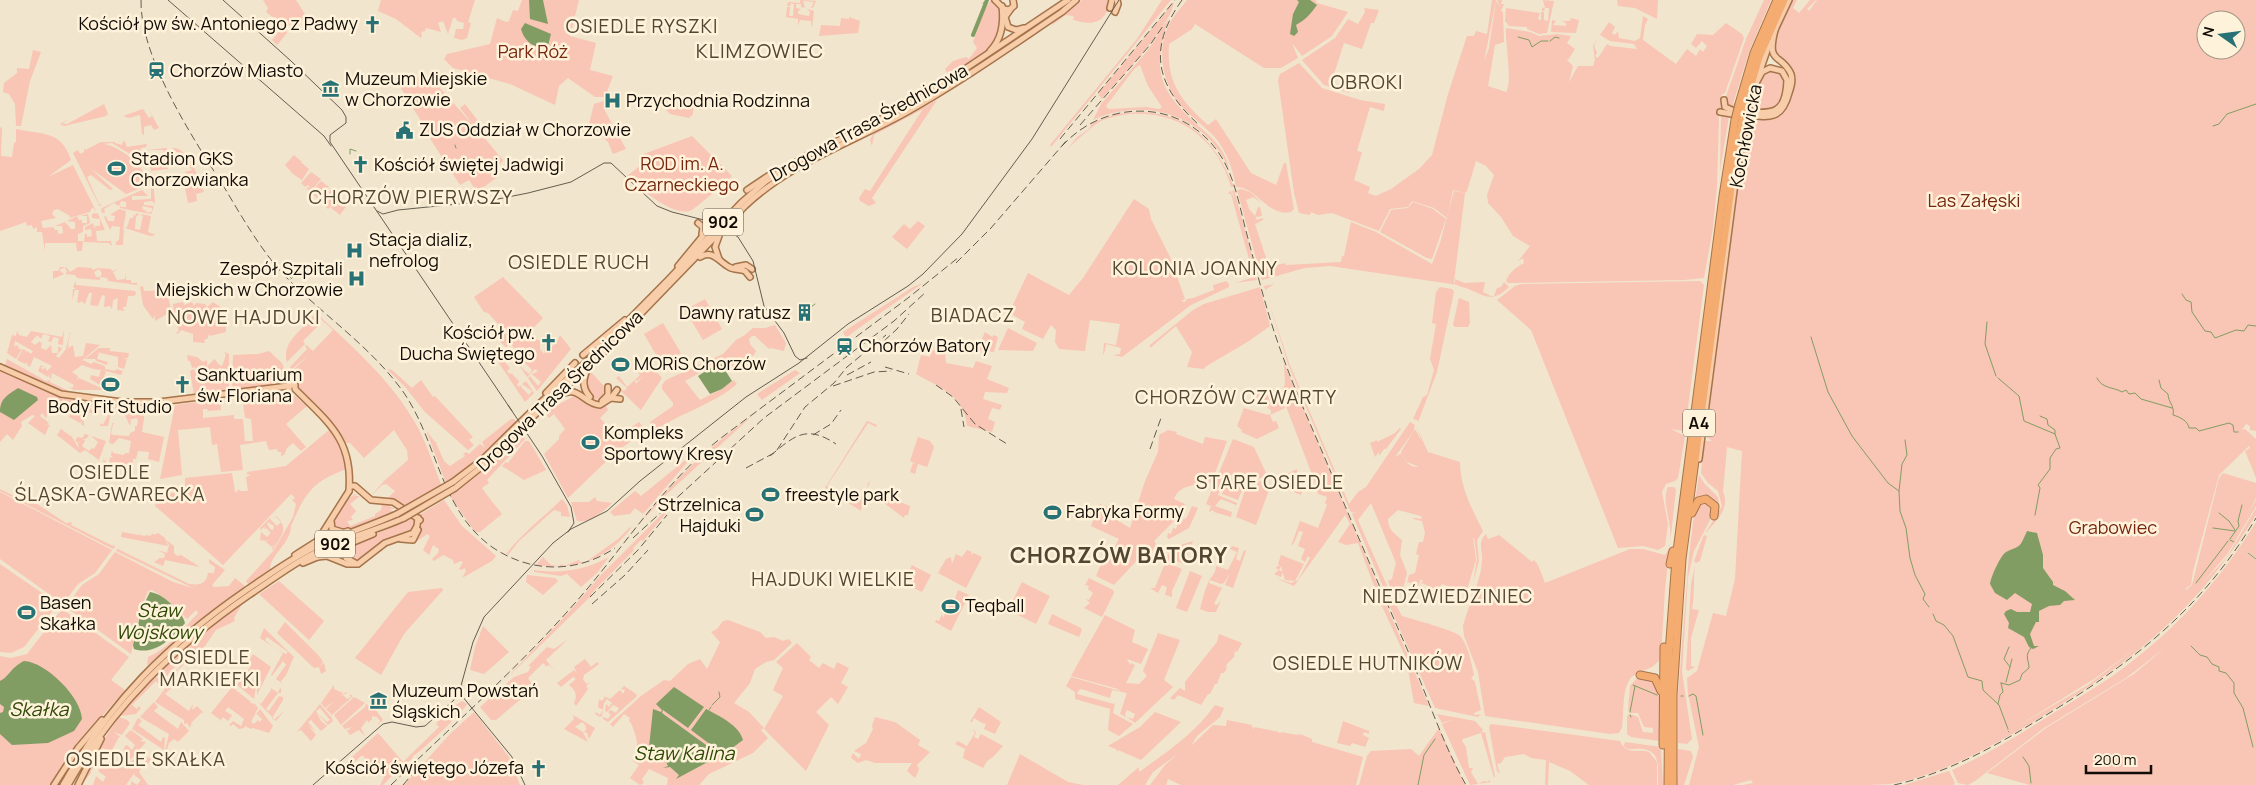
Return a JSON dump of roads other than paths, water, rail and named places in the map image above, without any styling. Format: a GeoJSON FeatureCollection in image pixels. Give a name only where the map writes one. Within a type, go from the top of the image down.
{"type":"FeatureCollection","features":[{"type":"Feature","properties":{"kind":"highway","name":"A4"},"geometry":{"type":"LineString","coordinates":[[1667,737],[1672,712],[1677,611],[1684,534],[1732,174],[1744,105],[1758,44],[1777,0]]}},
{"type":"Feature","properties":{"kind":"highway","name":"A4"},"geometry":{"type":"LineString","coordinates":[[1744,105],[1761,52],[1784,0]]}},
{"type":"Feature","properties":{"kind":"highway","name":"A4"},"geometry":{"type":"LineString","coordinates":[[1667,737],[1670,630],[1679,532],[1722,196],[1741,121]]}},
{"type":"Feature","properties":{"kind":"highway"},"geometry":{"type":"LineString","coordinates":[[1672,712],[1676,704],[1683,588],[1699,459]]}},
{"type":"Feature","properties":{"kind":"highway"},"geometry":{"type":"LineString","coordinates":[[1692,514],[1698,501],[1706,500],[1714,504],[1714,516]]}},
{"type":"Feature","properties":{"kind":"highway"},"geometry":{"type":"LineString","coordinates":[[1670,564],[1679,532]]}},
{"type":"Feature","properties":{"kind":"highway"},"geometry":{"type":"LineString","coordinates":[[1662,700],[1664,648]]}},
{"type":"Feature","properties":{"kind":"highway"},"geometry":{"type":"LineString","coordinates":[[1640,675],[1648,675],[1657,680],[1662,700],[1673,785]]}},
{"type":"Feature","properties":{"kind":"highway"},"geometry":{"type":"LineString","coordinates":[[1666,785],[1668,750]]}},
{"type":"Feature","properties":{"kind":"main road"},"geometry":{"type":"LineString","coordinates":[[996,0],[1002,4],[1005,10],[1010,10]]}},
{"type":"Feature","properties":{"kind":"main road"},"geometry":{"type":"LineString","coordinates":[[1014,0],[1014,6],[1005,19],[1009,28],[1018,30],[1032,26]]}},
{"type":"Feature","properties":{"kind":"main road","name":"Drogowa Trasa Średnicowa"},"geometry":{"type":"LineString","coordinates":[[63,785],[87,744],[128,692],[175,644],[277,569],[315,547],[377,523],[454,485],[482,460],[524,417],[593,356],[741,203],[783,169],[915,101],[1032,26],[1068,0]]}},
{"type":"Feature","properties":{"kind":"main road","name":"902"},"geometry":{"type":"LineString","coordinates":[[1068,8],[1076,0]]}},
{"type":"Feature","properties":{"kind":"main road"},"geometry":{"type":"LineString","coordinates":[[1068,8],[1080,0]]}},
{"type":"Feature","properties":{"kind":"main road"},"geometry":{"type":"LineString","coordinates":[[1112,0],[1113,10],[1118,4],[1117,0]]}},
{"type":"Feature","properties":{"kind":"main road","name":"Kochłowicka"},"geometry":{"type":"LineString","coordinates":[[1699,459],[1744,105],[1755,86],[1775,30],[1789,0]]}},
{"type":"Feature","properties":{"kind":"main road"},"geometry":{"type":"LineString","coordinates":[[983,58],[999,39],[1002,4]]}},
{"type":"Feature","properties":{"kind":"main road","name":"Drogowa Trasa Średnicowa"},"geometry":{"type":"LineString","coordinates":[[68,785],[108,725],[134,692],[208,624],[320,550],[404,518],[490,459],[547,403],[596,360],[757,195],[792,169],[918,106],[1068,8]]}},
{"type":"Feature","properties":{"kind":"main road"},"geometry":{"type":"LineString","coordinates":[[1755,86],[1764,70],[1773,68],[1782,71],[1787,83],[1780,107],[1774,112],[1766,114],[1732,110],[1720,112],[1767,117],[1780,112],[1786,105],[1792,79],[1790,72],[1772,52],[1775,30]]}},
{"type":"Feature","properties":{"kind":"main road"},"geometry":{"type":"LineString","coordinates":[[1724,100],[1725,107],[1732,110]]}},
{"type":"Feature","properties":{"kind":"main road"},"geometry":{"type":"LineString","coordinates":[[747,190],[767,176],[783,169]]}},
{"type":"Feature","properties":{"kind":"main road"},"geometry":{"type":"LineString","coordinates":[[698,223],[703,227],[702,235]]}},
{"type":"Feature","properties":{"kind":"main road"},"geometry":{"type":"LineString","coordinates":[[668,280],[711,226]]}},
{"type":"Feature","properties":{"kind":"main road"},"geometry":{"type":"LineString","coordinates":[[719,259],[716,245],[725,228]]}},
{"type":"Feature","properties":{"kind":"main road"},"geometry":{"type":"LineString","coordinates":[[694,261],[708,254],[719,259],[730,268],[750,266]]}},
{"type":"Feature","properties":{"kind":"main road"},"geometry":{"type":"LineString","coordinates":[[740,268],[746,257]]}},
{"type":"Feature","properties":{"kind":"main road"},"geometry":{"type":"LineString","coordinates":[[740,268],[746,271],[750,277]]}},
{"type":"Feature","properties":{"kind":"main road"},"geometry":{"type":"LineString","coordinates":[[583,355],[638,310]]}},
{"type":"Feature","properties":{"kind":"main road"},"geometry":{"type":"LineString","coordinates":[[596,360],[584,376],[585,390],[591,399],[597,402],[603,401],[612,394]]}},
{"type":"Feature","properties":{"kind":"main road"},"geometry":{"type":"LineString","coordinates":[[524,417],[575,363]]}},
{"type":"Feature","properties":{"kind":"main road"},"geometry":{"type":"LineString","coordinates":[[0,367],[53,392],[87,397],[109,397],[129,401],[172,401],[273,389],[291,390],[303,398],[341,439],[345,448],[353,489],[368,499],[395,502],[418,518],[416,528],[410,536],[384,544],[360,562],[350,565],[330,557],[317,557]]}},
{"type":"Feature","properties":{"kind":"main road"},"geometry":{"type":"LineString","coordinates":[[608,387],[612,394],[620,399]]}},
{"type":"Feature","properties":{"kind":"main road"},"geometry":{"type":"LineString","coordinates":[[547,403],[569,391],[581,393],[595,404],[603,404],[612,394]]}},
{"type":"Feature","properties":{"kind":"main road"},"geometry":{"type":"LineString","coordinates":[[317,541],[322,536],[332,516],[353,489]]}},
{"type":"Feature","properties":{"kind":"main road"},"geometry":{"type":"LineString","coordinates":[[332,516],[332,528],[343,532]]}},
{"type":"Feature","properties":{"kind":"main road"},"geometry":{"type":"LineString","coordinates":[[277,569],[304,548],[317,541],[377,523]]}},
{"type":"Feature","properties":{"kind":"main road"},"geometry":{"type":"LineString","coordinates":[[284,572],[389,525]]}},
{"type":"Feature","properties":{"kind":"main road"},"geometry":{"type":"LineString","coordinates":[[350,544],[346,550],[346,558],[351,562],[360,562]]}},
{"type":"Feature","properties":{"kind":"main road"},"geometry":{"type":"LineString","coordinates":[[54,785],[86,738],[128,692]]}},
{"type":"Feature","properties":{"kind":"main road"},"geometry":{"type":"LineString","coordinates":[[78,785],[108,725]]}},
{"type":"Feature","properties":{"kind":"water"},"geometry":{"type":"Polygon","coordinates":[[[529,0],[543,0],[548,24],[530,19],[529,0]]]}},
{"type":"Feature","properties":{"kind":"water"},"geometry":{"type":"Polygon","coordinates":[[[1297,0],[1310,0],[1317,5],[1306,18],[1296,25],[1298,32],[1294,36],[1290,34],[1293,14],[1299,2],[1297,0]]]}},
{"type":"Feature","properties":{"kind":"water"},"geometry":{"type":"Polygon","coordinates":[[[525,23],[551,34],[548,46],[539,47],[527,41],[521,29],[525,23]]]}},
{"type":"Feature","properties":{"kind":"water"},"geometry":{"type":"Polygon","coordinates":[[[720,362],[732,381],[722,389],[710,394],[698,376],[720,362]]]}},
{"type":"Feature","properties":{"kind":"water"},"geometry":{"type":"Polygon","coordinates":[[[18,388],[37,397],[38,400],[14,420],[0,412],[0,407],[5,397],[18,388]]]}},
{"type":"Feature","properties":{"kind":"water"},"geometry":{"type":"Polygon","coordinates":[[[2027,531],[2037,533],[2043,555],[2043,568],[2053,582],[2053,585],[2065,591],[2075,600],[2064,601],[2060,605],[2049,606],[2039,611],[2039,622],[2036,622],[2030,634],[2034,646],[2039,646],[2033,649],[2029,647],[2024,637],[2008,628],[2009,623],[2004,614],[2011,609],[2017,612],[2030,612],[2032,604],[2015,593],[2007,600],[1995,593],[1990,584],[2001,558],[2006,552],[2019,546],[2027,531]]]}},
{"type":"Feature","properties":{"kind":"water","name":"Staw Wojskowy"},"geometry":{"type":"Polygon","coordinates":[[[150,592],[171,603],[180,613],[185,623],[169,640],[156,648],[142,651],[134,649],[133,645],[142,608],[150,592]]]}},
{"type":"Feature","properties":{"kind":"water","name":"Skałka"},"geometry":{"type":"Polygon","coordinates":[[[24,661],[42,667],[69,691],[76,701],[82,719],[74,731],[48,743],[12,745],[0,734],[0,713],[3,712],[4,707],[0,704],[0,681],[24,661]]]}},
{"type":"Feature","properties":{"kind":"water","name":"Staw Kalina"},"geometry":{"type":"Polygon","coordinates":[[[674,687],[704,707],[688,728],[663,710],[662,713],[713,750],[715,748],[691,730],[706,709],[738,730],[743,740],[724,754],[716,749],[714,751],[719,756],[676,779],[679,775],[670,767],[663,768],[668,766],[666,762],[650,753],[649,747],[653,709],[661,712],[662,710],[656,704],[674,687]]]}},
{"type":"Feature","properties":{"kind":"waterway"},"geometry":{"type":"LineString","coordinates":[[973,35],[987,0]]}},
{"type":"Feature","properties":{"kind":"waterway"},"geometry":{"type":"LineString","coordinates":[[1518,37],[1529,40],[1532,47],[1541,41],[1548,41]]}},
{"type":"Feature","properties":{"kind":"waterway"},"geometry":{"type":"LineString","coordinates":[[1550,41],[1555,37],[1559,38]]}},
{"type":"Feature","properties":{"kind":"waterway"},"geometry":{"type":"LineString","coordinates":[[2213,126],[2219,124],[2227,114],[2256,104]]}},
{"type":"Feature","properties":{"kind":"waterway"},"geometry":{"type":"LineString","coordinates":[[350,154],[350,149],[356,151]]}},
{"type":"Feature","properties":{"kind":"waterway"},"geometry":{"type":"LineString","coordinates":[[291,279],[298,272]]}},
{"type":"Feature","properties":{"kind":"waterway"},"geometry":{"type":"LineString","coordinates":[[290,278],[294,274]]}},
{"type":"Feature","properties":{"kind":"waterway"},"geometry":{"type":"LineString","coordinates":[[2182,294],[2186,300],[2191,302],[2192,312],[2205,331],[2211,332],[2215,338],[2236,330],[2244,331],[2248,325],[2256,326]]}},
{"type":"Feature","properties":{"kind":"waterway"},"geometry":{"type":"LineString","coordinates":[[811,307],[815,304]]}},
{"type":"Feature","properties":{"kind":"waterway"},"geometry":{"type":"LineString","coordinates":[[1987,322],[1985,344],[1996,376]]}},
{"type":"Feature","properties":{"kind":"waterway"},"geometry":{"type":"LineString","coordinates":[[1811,337],[1828,392],[1852,436],[1888,483],[1899,491],[1900,511],[1906,528],[1910,558],[1915,575],[1925,594],[1923,599],[1929,607]]}},
{"type":"Feature","properties":{"kind":"waterway"},"geometry":{"type":"LineString","coordinates":[[577,380],[582,376]]}},
{"type":"Feature","properties":{"kind":"waterway"},"geometry":{"type":"LineString","coordinates":[[1998,378],[2019,396],[2024,421],[2055,434],[2060,448],[2056,449],[2050,458],[2050,469],[2038,485],[2040,488],[2035,515]]}},
{"type":"Feature","properties":{"kind":"waterway"},"geometry":{"type":"LineString","coordinates":[[2097,378],[2105,386],[2122,392],[2126,390],[2129,394],[2135,393],[2141,399],[2172,408]]}},
{"type":"Feature","properties":{"kind":"waterway"},"geometry":{"type":"LineString","coordinates":[[2159,380],[2161,388],[2168,394],[2173,415],[2187,423],[2189,428],[2196,428],[2199,431],[2229,423],[2233,425],[2234,432],[2238,432]]}},
{"type":"Feature","properties":{"kind":"waterway"},"geometry":{"type":"LineString","coordinates":[[566,389],[575,389],[584,393]]}},
{"type":"Feature","properties":{"kind":"waterway"},"geometry":{"type":"LineString","coordinates":[[2040,416],[2047,419],[2048,425],[2055,430],[2055,434]]}},
{"type":"Feature","properties":{"kind":"waterway"},"geometry":{"type":"LineString","coordinates":[[1899,491],[1902,464],[1907,455],[1905,440]]}},
{"type":"Feature","properties":{"kind":"waterway"},"geometry":{"type":"LineString","coordinates":[[2230,539],[2239,526],[2238,521],[2242,505]]}},
{"type":"Feature","properties":{"kind":"waterway"},"geometry":{"type":"LineString","coordinates":[[2219,513],[2229,521],[2235,530]]}},
{"type":"Feature","properties":{"kind":"waterway"},"geometry":{"type":"LineString","coordinates":[[2213,528],[2235,531]]}},
{"type":"Feature","properties":{"kind":"waterway"},"geometry":{"type":"LineString","coordinates":[[2230,540],[2234,542]]}},
{"type":"Feature","properties":{"kind":"waterway"},"geometry":{"type":"LineString","coordinates":[[2196,583],[2228,541]]}},
{"type":"Feature","properties":{"kind":"waterway"},"geometry":{"type":"LineString","coordinates":[[2248,553],[2256,559]]}},
{"type":"Feature","properties":{"kind":"waterway"},"geometry":{"type":"LineString","coordinates":[[1933,614],[1936,621],[1944,625],[1953,636],[1968,677],[1982,681],[1983,690],[1999,705],[2008,729]]}},
{"type":"Feature","properties":{"kind":"waterway"},"geometry":{"type":"LineString","coordinates":[[2191,646],[2200,655],[2207,657],[2212,664],[2219,667],[2219,671],[2226,673],[2234,683],[2234,693],[2243,708],[2253,747]]}},
{"type":"Feature","properties":{"kind":"waterway"},"geometry":{"type":"LineString","coordinates":[[2009,647],[2004,659],[2010,667]]}},
{"type":"Feature","properties":{"kind":"waterway"},"geometry":{"type":"LineString","coordinates":[[2001,683],[2009,685],[2020,680],[2022,674],[2029,668],[2027,656],[2031,648]]}},
{"type":"Feature","properties":{"kind":"waterway"},"geometry":{"type":"LineString","coordinates":[[2006,682],[2012,659]]}},
{"type":"Feature","properties":{"kind":"waterway"},"geometry":{"type":"LineString","coordinates":[[1998,704],[2000,695],[2003,692],[2001,683]]}},
{"type":"Feature","properties":{"kind":"waterway"},"geometry":{"type":"LineString","coordinates":[[1633,685],[1657,695]]}},
{"type":"Feature","properties":{"kind":"waterway"},"geometry":{"type":"LineString","coordinates":[[1630,712],[1635,686]]}},
{"type":"Feature","properties":{"kind":"waterway"},"geometry":{"type":"LineString","coordinates":[[712,705],[720,697],[719,692]]}},
{"type":"Feature","properties":{"kind":"waterway"},"geometry":{"type":"LineString","coordinates":[[1689,696],[1693,694],[1696,696],[1703,735]]}},
{"type":"Feature","properties":{"kind":"waterway"},"geometry":{"type":"LineString","coordinates":[[1418,785],[1424,755],[1435,739]]}},
{"type":"Feature","properties":{"kind":"waterway"},"geometry":{"type":"LineString","coordinates":[[2023,757],[2029,766],[2031,783]]}},
{"type":"Feature","properties":{"kind":"tram line"},"geometry":{"type":"LineString","coordinates":[[168,0],[324,136],[331,146]]}},
{"type":"Feature","properties":{"kind":"tram line"},"geometry":{"type":"LineString","coordinates":[[223,0],[342,110],[346,117],[346,123],[330,135],[330,142],[512,411]]}},
{"type":"Feature","properties":{"kind":"tram line"},"geometry":{"type":"LineString","coordinates":[[313,785],[383,724],[392,722],[416,727],[425,726],[453,701],[459,693],[473,642],[484,617],[553,543],[571,529],[607,511],[640,481],[746,397],[799,363],[848,324],[908,286],[923,274],[962,234],[1032,139],[1119,0]]}},
{"type":"Feature","properties":{"kind":"tram line"},"geometry":{"type":"LineString","coordinates":[[377,211],[383,214],[398,210],[488,201],[528,193],[571,182],[604,163],[611,163],[657,206],[672,212],[716,223],[738,237],[753,261],[764,306],[784,333],[795,356],[800,360],[807,358]]}},
{"type":"Feature","properties":{"kind":"tram line"},"geometry":{"type":"LineString","coordinates":[[508,405],[542,456],[571,507],[574,523],[568,532]]}},
{"type":"Feature","properties":{"kind":"tram line"},"geometry":{"type":"LineString","coordinates":[[462,686],[462,696],[512,757],[525,785]]}},
{"type":"Feature","properties":{"kind":"railway"},"geometry":{"type":"LineString","coordinates":[[141,0],[143,23],[149,47],[170,97],[244,221],[282,273],[377,360],[404,393],[425,433],[450,495],[461,514],[475,532],[492,547],[507,556],[537,566],[569,566],[585,562],[615,548]]}},
{"type":"Feature","properties":{"kind":"railway"},"geometry":{"type":"LineString","coordinates":[[1060,139],[1175,0]]}},
{"type":"Feature","properties":{"kind":"railway"},"geometry":{"type":"LineString","coordinates":[[1182,0],[1171,18],[1164,35],[1161,66],[1165,81],[1173,96],[1199,125]]}},
{"type":"Feature","properties":{"kind":"railway"},"geometry":{"type":"LineString","coordinates":[[1080,125],[1150,45],[1163,26]]}},
{"type":"Feature","properties":{"kind":"railway"},"geometry":{"type":"LineString","coordinates":[[1062,146],[1078,131],[1116,114],[1136,111],[1157,113],[1176,118],[1195,128],[1211,143],[1225,163],[1234,184],[1273,329],[1289,373],[1412,660],[1441,733],[1466,785]]}},
{"type":"Feature","properties":{"kind":"railway"},"geometry":{"type":"LineString","coordinates":[[956,263],[991,228],[1067,140]]}},
{"type":"Feature","properties":{"kind":"railway"},"geometry":{"type":"LineString","coordinates":[[391,785],[508,673],[553,627],[593,582],[680,475],[700,456],[959,257]]}},
{"type":"Feature","properties":{"kind":"railway"},"geometry":{"type":"LineString","coordinates":[[633,538],[764,418],[894,321],[926,292]]}},
{"type":"Feature","properties":{"kind":"railway"},"geometry":{"type":"LineString","coordinates":[[884,341],[909,314]]}},
{"type":"Feature","properties":{"kind":"railway"},"geometry":{"type":"LineString","coordinates":[[777,450],[805,407],[834,383],[847,367],[886,335]]}},
{"type":"Feature","properties":{"kind":"railway"},"geometry":{"type":"LineString","coordinates":[[847,375],[871,362]]}},
{"type":"Feature","properties":{"kind":"railway"},"geometry":{"type":"LineString","coordinates":[[885,367],[909,374]]}},
{"type":"Feature","properties":{"kind":"railway"},"geometry":{"type":"LineString","coordinates":[[833,386],[874,372],[891,371]]}},
{"type":"Feature","properties":{"kind":"railway"},"geometry":{"type":"LineString","coordinates":[[936,385],[953,397],[975,424],[1007,444]]}},
{"type":"Feature","properties":{"kind":"railway"},"geometry":{"type":"LineString","coordinates":[[961,409],[964,427]]}},
{"type":"Feature","properties":{"kind":"railway"},"geometry":{"type":"LineString","coordinates":[[813,435],[831,424],[841,410]]}},
{"type":"Feature","properties":{"kind":"railway"},"geometry":{"type":"LineString","coordinates":[[1150,449],[1161,418]]}},
{"type":"Feature","properties":{"kind":"railway"},"geometry":{"type":"LineString","coordinates":[[770,456],[786,443],[801,435],[816,435],[836,444]]}},
{"type":"Feature","properties":{"kind":"railway"},"geometry":{"type":"LineString","coordinates":[[746,468],[774,453]]}},
{"type":"Feature","properties":{"kind":"railway"},"geometry":{"type":"LineString","coordinates":[[590,597],[638,550],[667,515]]}},
{"type":"Feature","properties":{"kind":"railway"},"geometry":{"type":"LineString","coordinates":[[1894,785],[1951,767],[1986,750],[2103,678],[2160,633],[2187,608],[2212,581],[2235,551],[2256,518]]}},
{"type":"Feature","properties":{"kind":"railway"},"geometry":{"type":"LineString","coordinates":[[592,604],[625,575],[648,550]]}},
{"type":"Feature","properties":{"kind":"railway"},"geometry":{"type":"LineString","coordinates":[[403,785],[423,762]]}},
{"type":"Feature","properties":{"kind":"place","name":"Kościół pw św. Antoniego z Padwy"},"geometry":{"type":"Point","coordinates":[372,24]}},
{"type":"Feature","properties":{"kind":"place","name":"Chorzów Miasto"},"geometry":{"type":"Point","coordinates":[156,71]}},
{"type":"Feature","properties":{"kind":"place","name":"Muzeum Miejskie w Chorzowie"},"geometry":{"type":"Point","coordinates":[331,89]}},
{"type":"Feature","properties":{"kind":"place","name":"Przychodnia Rodzinna"},"geometry":{"type":"Point","coordinates":[612,101]}},
{"type":"Feature","properties":{"kind":"place","name":"ZUS Oddział w Chorzowie"},"geometry":{"type":"Point","coordinates":[405,130]}},
{"type":"Feature","properties":{"kind":"place","name":"Kościół świętej Jadwigi"},"geometry":{"type":"Point","coordinates":[360,165]}},
{"type":"Feature","properties":{"kind":"place","name":"Stadion GKS Chorzowianka"},"geometry":{"type":"Point","coordinates":[117,169]}},
{"type":"Feature","properties":{"kind":"place","name":"Stacja dializ, nefrolog"},"geometry":{"type":"Point","coordinates":[355,250]}},
{"type":"Feature","properties":{"kind":"place","name":"Zespół Szpitali Miejskich w Chorzowie"},"geometry":{"type":"Point","coordinates":[357,279]}},
{"type":"Feature","properties":{"kind":"place","name":"Dawny ratusz"},"geometry":{"type":"Point","coordinates":[805,313]}},
{"type":"Feature","properties":{"kind":"place","name":"Kościół pw. Ducha Świętego"},"geometry":{"type":"Point","coordinates":[549,343]}},
{"type":"Feature","properties":{"kind":"place","name":"Chorzów Batory"},"geometry":{"type":"Point","coordinates":[845,346]}},
{"type":"Feature","properties":{"kind":"place","name":"MORiS Chorzów"},"geometry":{"type":"Point","coordinates":[620,364]}},
{"type":"Feature","properties":{"kind":"place","name":"Body Fit Studio"},"geometry":{"type":"Point","coordinates":[110,384]}},
{"type":"Feature","properties":{"kind":"place","name":"Sanktuarium św. Floriana"},"geometry":{"type":"Point","coordinates":[183,385]}},
{"type":"Feature","properties":{"kind":"place","name":"Kompleks Sportowy Kresy"},"geometry":{"type":"Point","coordinates":[590,443]}},
{"type":"Feature","properties":{"kind":"place","name":"freestyle park"},"geometry":{"type":"Point","coordinates":[771,495]}},
{"type":"Feature","properties":{"kind":"place","name":"Fabryka Formy"},"geometry":{"type":"Point","coordinates":[1052,512]}},
{"type":"Feature","properties":{"kind":"place","name":"Strzelnica Hajduki"},"geometry":{"type":"Point","coordinates":[755,515]}},
{"type":"Feature","properties":{"kind":"place","name":"Teqball"},"geometry":{"type":"Point","coordinates":[951,606]}},
{"type":"Feature","properties":{"kind":"place","name":"Basen Skałka"},"geometry":{"type":"Point","coordinates":[26,613]}},
{"type":"Feature","properties":{"kind":"place","name":"Muzeum Powstań Śląskich"},"geometry":{"type":"Point","coordinates":[378,701]}},
{"type":"Feature","properties":{"kind":"place","name":"Kościół świętego Józefa"},"geometry":{"type":"Point","coordinates":[538,768]}},
{"type":"Feature","properties":{"kind":"district","name":"OSIEDLE RYSZKI"},"geometry":{"type":"Point","coordinates":[642,26]}},
{"type":"Feature","properties":{"kind":"district","name":"KLIMZOWIEC"},"geometry":{"type":"Point","coordinates":[760,51]}},
{"type":"Feature","properties":{"kind":"district","name":"OBROKI"},"geometry":{"type":"Point","coordinates":[1367,82]}},
{"type":"Feature","properties":{"kind":"district","name":"CHORZÓW PIERWSZY"},"geometry":{"type":"Point","coordinates":[411,197]}},
{"type":"Feature","properties":{"kind":"district","name":"OSIEDLE RUCH"},"geometry":{"type":"Point","coordinates":[579,262]}},
{"type":"Feature","properties":{"kind":"district","name":"KOLONIA JOANNY"},"geometry":{"type":"Point","coordinates":[1195,268]}},
{"type":"Feature","properties":{"kind":"district","name":"BIADACZ"},"geometry":{"type":"Point","coordinates":[973,315]}},
{"type":"Feature","properties":{"kind":"district","name":"NOWE HAJDUKI"},"geometry":{"type":"Point","coordinates":[244,317]}},
{"type":"Feature","properties":{"kind":"district","name":"CHORZÓW CZWARTY"},"geometry":{"type":"Point","coordinates":[1236,397]}},
{"type":"Feature","properties":{"kind":"district","name":"STARE OSIEDLE"},"geometry":{"type":"Point","coordinates":[1270,482]}},
{"type":"Feature","properties":{"kind":"district","name":"OSIEDLE ŚLĄSKA-GWARECKA"},"geometry":{"type":"Point","coordinates":[110,483]}},
{"type":"Feature","properties":{"kind":"district","name":"CHORZÓW BATORY"},"geometry":{"type":"Point","coordinates":[1119,555]}},
{"type":"Feature","properties":{"kind":"district","name":"HAJDUKI WIELKIE"},"geometry":{"type":"Point","coordinates":[833,579]}},
{"type":"Feature","properties":{"kind":"district","name":"NIEDŹWIEDZINIEC"},"geometry":{"type":"Point","coordinates":[1448,596]}},
{"type":"Feature","properties":{"kind":"district","name":"OSIEDLE HUTNIKÓW"},"geometry":{"type":"Point","coordinates":[1368,663]}},
{"type":"Feature","properties":{"kind":"district","name":"OSIEDLE MARKIEFKI"},"geometry":{"type":"Point","coordinates":[210,668]}},
{"type":"Feature","properties":{"kind":"district","name":"OSIEDLE SKAŁKA"},"geometry":{"type":"Point","coordinates":[146,759]}},
{"type":"Feature","properties":{"kind":"park label","name":"Park Róż"},"geometry":{"type":"Point","coordinates":[533,52]}},
{"type":"Feature","properties":{"kind":"park label","name":"ROD im. A. Czarneckiego"},"geometry":{"type":"Point","coordinates":[682,174]}},
{"type":"Feature","properties":{"kind":"park label","name":"Las Załęski"},"geometry":{"type":"Point","coordinates":[1974,201]}},
{"type":"Feature","properties":{"kind":"park label","name":"Grabowiec"},"geometry":{"type":"Point","coordinates":[2113,528]}}]}
